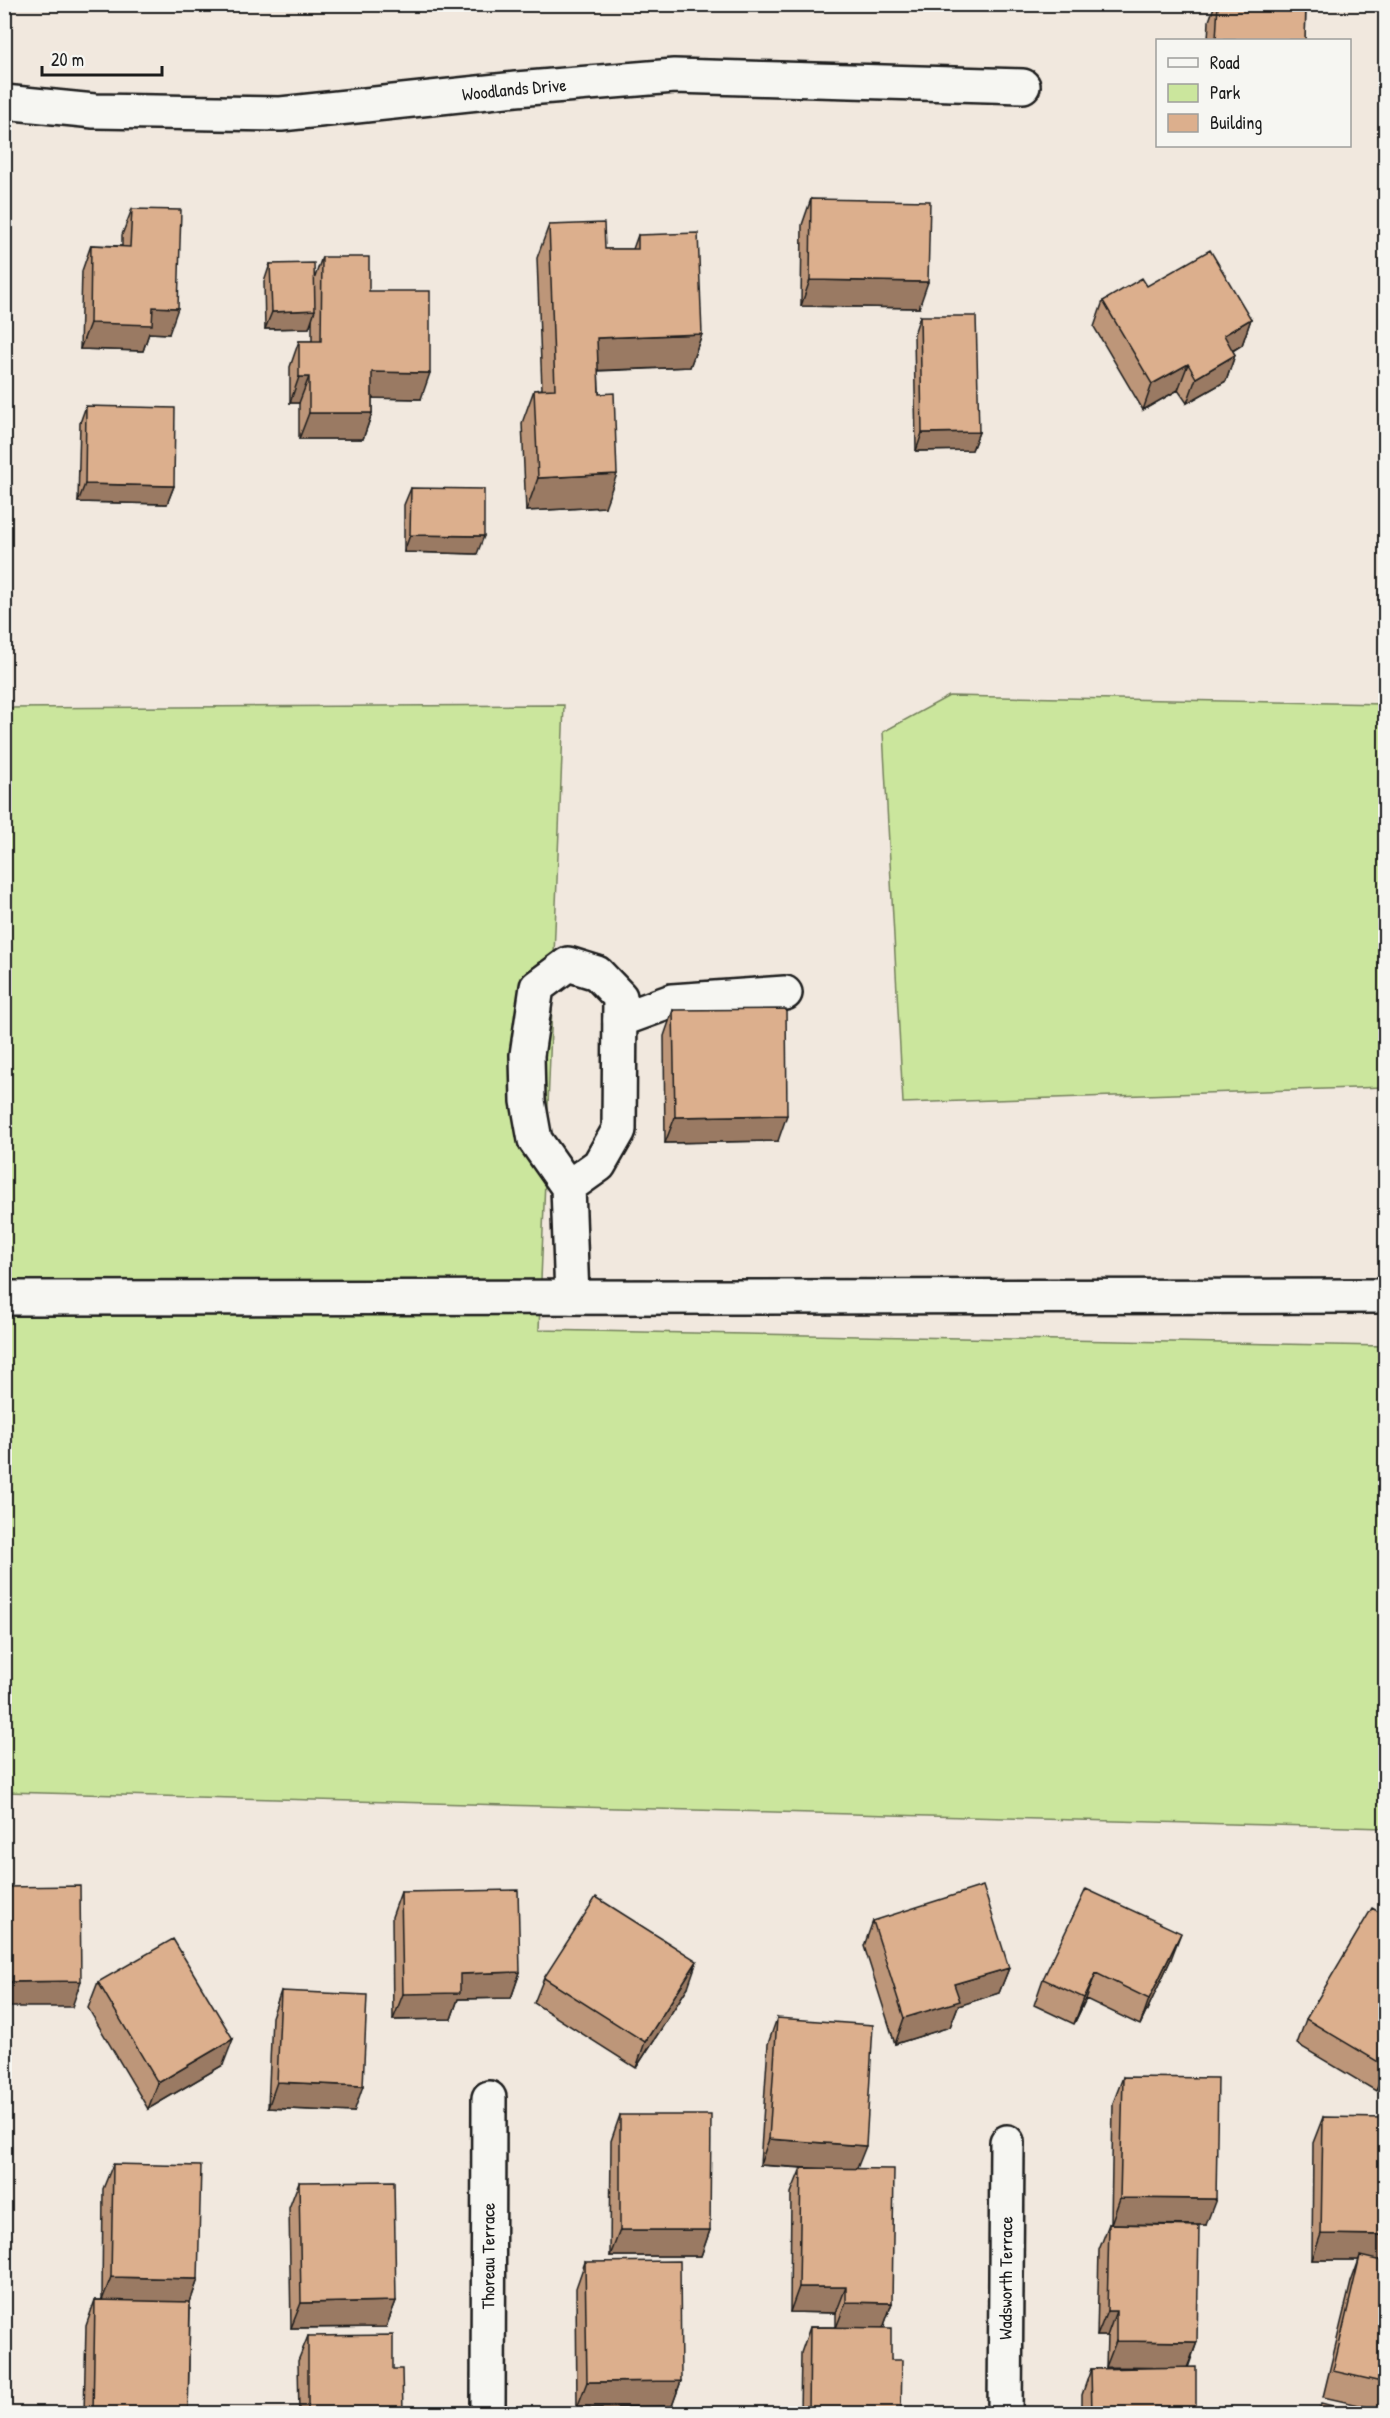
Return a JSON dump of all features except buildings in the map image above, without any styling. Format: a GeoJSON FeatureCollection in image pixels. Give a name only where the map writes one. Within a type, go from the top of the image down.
{"type":"FeatureCollection","features":[{"type":"Feature","properties":{"kind":"street","name":"Woodlands Drive"},"geometry":{"type":"LineString","coordinates":[[4,102],[94,111],[281,114],[516,89],[674,76],[1023,86]]}},
{"type":"Feature","properties":{"kind":"street"},"geometry":{"type":"LineString","coordinates":[[568,1186],[599,1165],[619,1130],[620,1020],[620,997],[597,973],[568,964],[537,987],[527,1055],[528,1101],[535,1140],[568,1186],[572,1297]]}},
{"type":"Feature","properties":{"kind":"street"},"geometry":{"type":"LineString","coordinates":[[620,1020],[672,1001],[785,993]]}},
{"type":"Feature","properties":{"kind":"street"},"geometry":{"type":"LineString","coordinates":[[4,1298],[1386,1296]]}},
{"type":"Feature","properties":{"kind":"street","name":"Thoreau Terrace"},"geometry":{"type":"LineString","coordinates":[[488,2414],[489,2098]]}},
{"type":"Feature","properties":{"kind":"street","name":"Wadsworth Terrace"},"geometry":{"type":"LineString","coordinates":[[1005,2414],[1007,2142]]}},
{"type":"Feature","properties":{"kind":"green space"},"geometry":{"type":"Polygon","coordinates":[[[949,696],[1385,704],[1385,1087],[903,1103],[883,732],[949,696]]]}},
{"type":"Feature","properties":{"kind":"green space"},"geometry":{"type":"Polygon","coordinates":[[[564,705],[539,1330],[1385,1346],[1385,1828],[5,1792],[5,708],[564,705]]]}}]}
